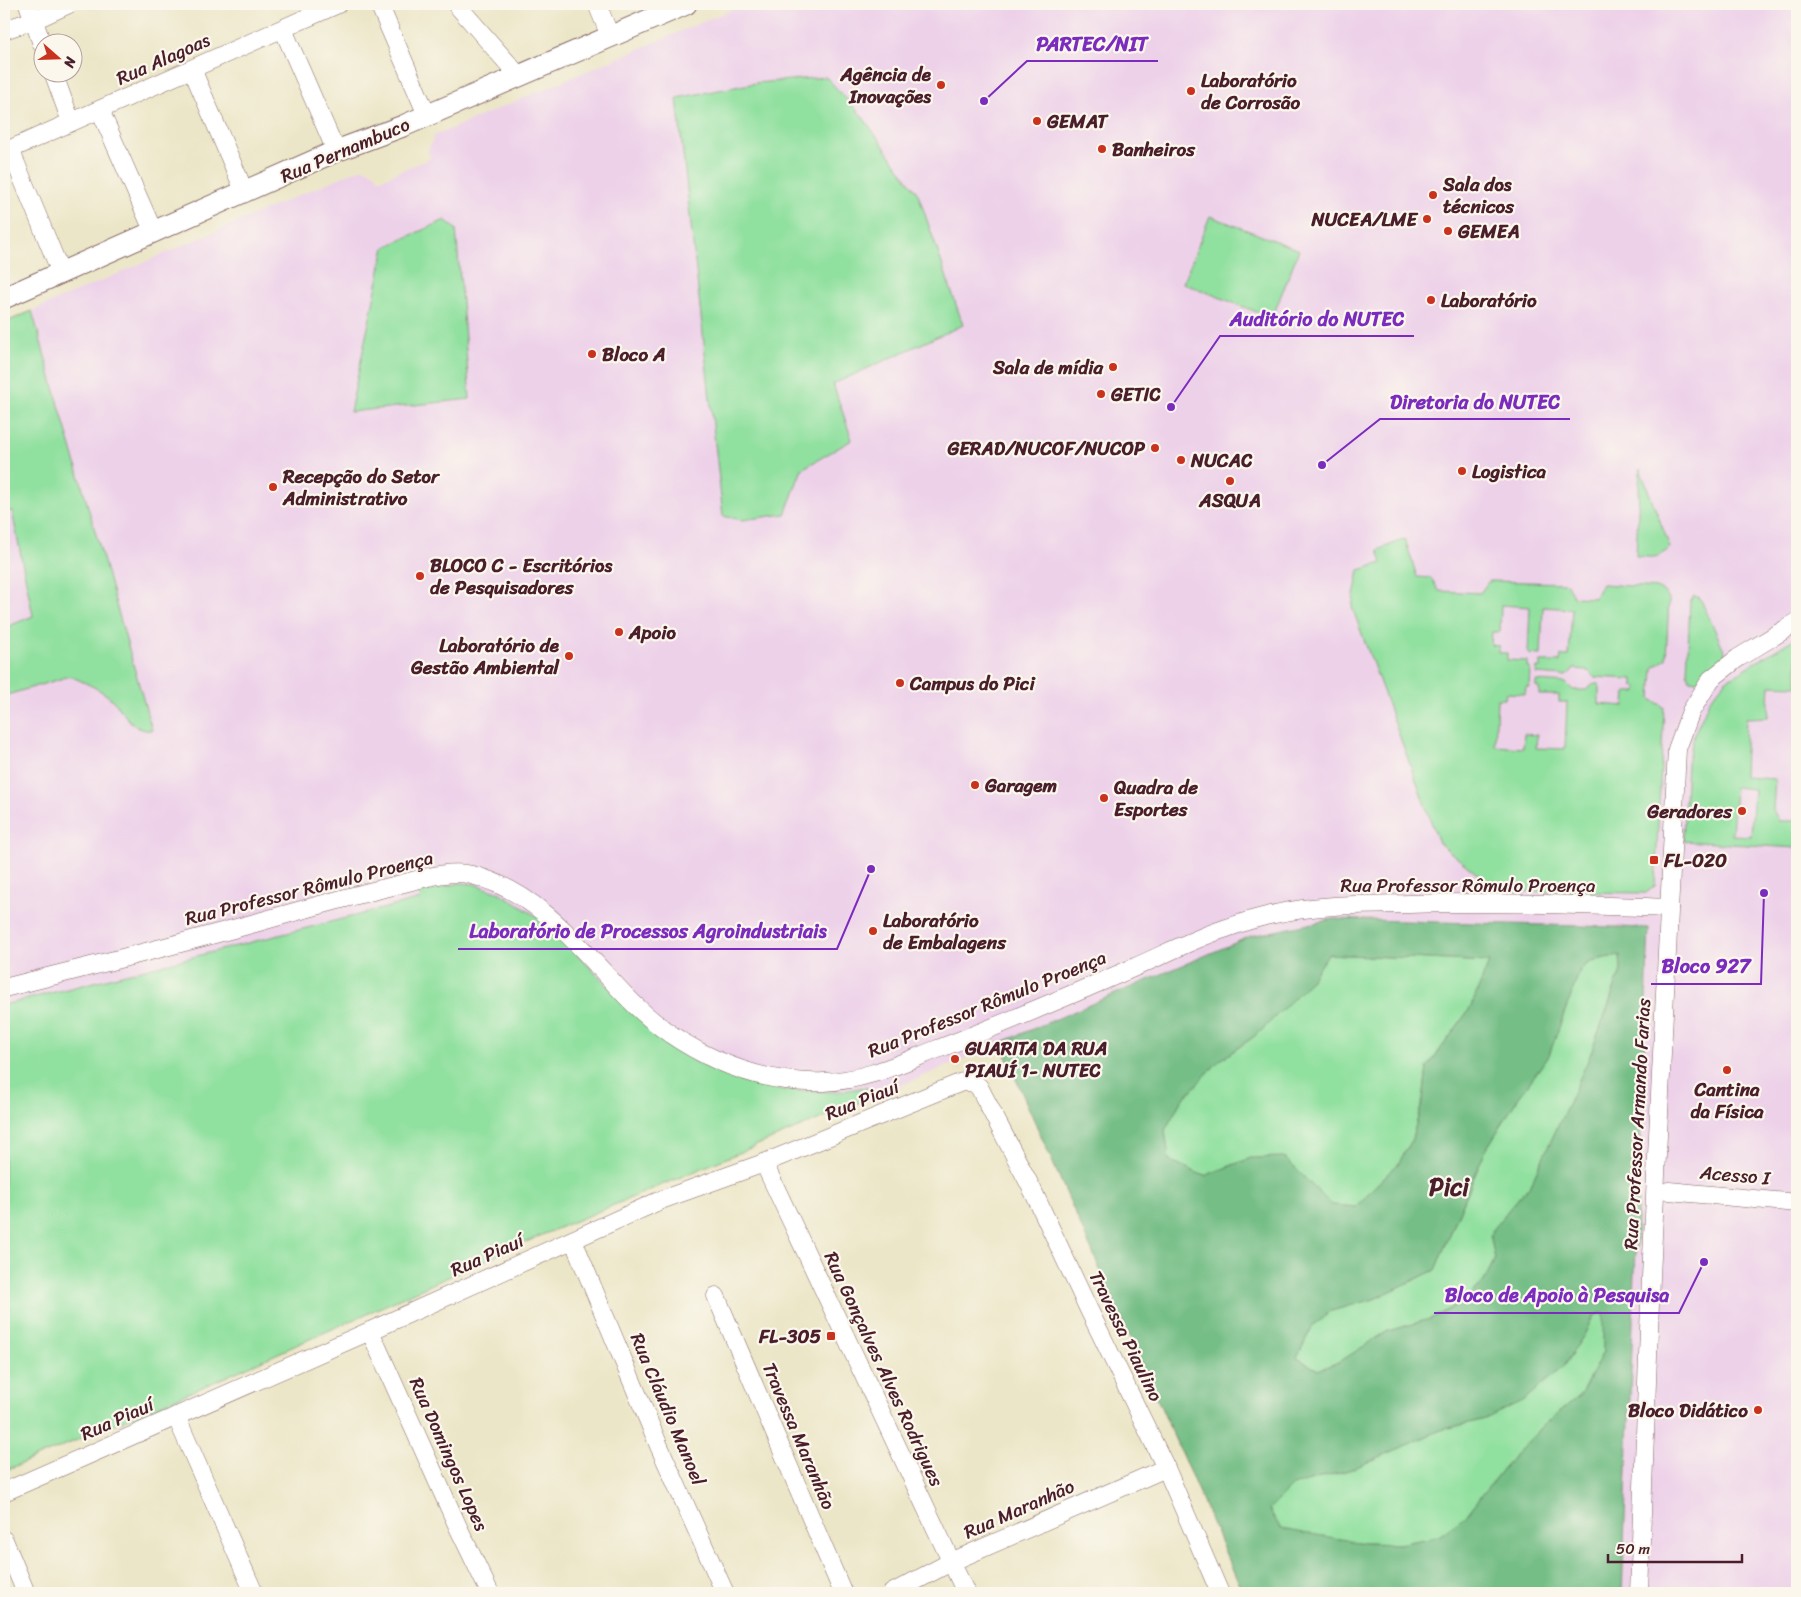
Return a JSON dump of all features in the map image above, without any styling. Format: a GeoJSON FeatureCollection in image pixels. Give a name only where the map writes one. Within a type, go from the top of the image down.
{"type":"FeatureCollection","features":[{"type":"Feature","properties":{"kind":"street"},"geometry":{"type":"LineString","coordinates":[[4,30],[31,12],[69,4]]}},
{"type":"Feature","properties":{"kind":"street","name":"Rua Alagoas"},"geometry":{"type":"LineString","coordinates":[[7,151],[338,4]]}},
{"type":"Feature","properties":{"kind":"street"},"geometry":{"type":"LineString","coordinates":[[379,4],[427,115]]}},
{"type":"Feature","properties":{"kind":"street"},"geometry":{"type":"LineString","coordinates":[[456,4],[518,75]]}},
{"type":"Feature","properties":{"kind":"street"},"geometry":{"type":"LineString","coordinates":[[597,4],[610,36]]}},
{"type":"Feature","properties":{"kind":"street","name":"Rua Pernambuco"},"geometry":{"type":"LineString","coordinates":[[4,298],[245,193],[336,151],[403,126],[686,4]]}},
{"type":"Feature","properties":{"kind":"street"},"geometry":{"type":"LineString","coordinates":[[31,12],[38,32]]}},
{"type":"Feature","properties":{"kind":"street"},"geometry":{"type":"LineString","coordinates":[[283,29],[336,151]]}},
{"type":"Feature","properties":{"kind":"street"},"geometry":{"type":"LineString","coordinates":[[192,69],[245,193]]}},
{"type":"Feature","properties":{"kind":"street"},"geometry":{"type":"LineString","coordinates":[[56,82],[70,122]]}},
{"type":"Feature","properties":{"kind":"street"},"geometry":{"type":"LineString","coordinates":[[100,110],[154,233]]}},
{"type":"Feature","properties":{"kind":"street"},"geometry":{"type":"LineString","coordinates":[[7,151],[62,273]]}},
{"type":"Feature","properties":{"kind":"street","name":"Rua Professor Armando Farias"},"geometry":{"type":"LineString","coordinates":[[1639,1593],[1651,1277],[1676,749],[1691,711],[1711,679],[1738,658],[1797,622]]}},
{"type":"Feature","properties":{"kind":"street","name":"Rua Professor Rômulo Proença"},"geometry":{"type":"LineString","coordinates":[[4,988],[220,933],[360,894],[418,880],[458,873],[472,875],[504,887],[539,908],[580,945],[628,998],[675,1038],[698,1051],[743,1070],[786,1082],[828,1082],[868,1075],[986,1031],[1220,930],[1276,914],[1330,906],[1510,902],[1669,908]]}},
{"type":"Feature","properties":{"kind":"street","name":"Rua Piauí"},"geometry":{"type":"LineString","coordinates":[[4,1492],[370,1331],[661,1200],[764,1163],[962,1082],[973,1082],[979,1086],[987,1100]]}},
{"type":"Feature","properties":{"kind":"street","name":"Travessa Piaulino"},"geometry":{"type":"LineString","coordinates":[[987,1100],[1033,1190],[1166,1468],[1220,1593]]}},
{"type":"Feature","properties":{"kind":"street","name":"Rua Gonçalves Alves Rodrigues"},"geometry":{"type":"LineString","coordinates":[[764,1163],[966,1593]]}},
{"type":"Feature","properties":{"kind":"street","name":"Acesso I"},"geometry":{"type":"LineString","coordinates":[[1668,1191],[1797,1203]]}},
{"type":"Feature","properties":{"kind":"street","name":"Rua Cláudio Manoel"},"geometry":{"type":"LineString","coordinates":[[573,1240],[659,1446],[725,1593]]}},
{"type":"Feature","properties":{"kind":"street","name":"Travessa Maranhão"},"geometry":{"type":"LineString","coordinates":[[716,1296],[844,1593]]}},
{"type":"Feature","properties":{"kind":"street","name":"Rua Domingos Lopes"},"geometry":{"type":"LineString","coordinates":[[370,1331],[458,1527],[490,1593]]}},
{"type":"Feature","properties":{"kind":"street"},"geometry":{"type":"LineString","coordinates":[[176,1416],[254,1593]]}},
{"type":"Feature","properties":{"kind":"street","name":"Rua Maranhão"},"geometry":{"type":"LineString","coordinates":[[892,1593],[952,1562],[1166,1468]]}},
{"type":"Feature","properties":{"kind":"street"},"geometry":{"type":"LineString","coordinates":[[4,1540],[26,1593]]}},
{"type":"Feature","properties":{"kind":"shaded area","name":"Campus do Pici"},"geometry":{"type":"Polygon","coordinates":[[[745,4],[1797,4],[1797,1593],[1243,1593],[1000,1044],[542,1235],[205,1386],[4,1471],[4,323],[362,168],[375,173],[379,180],[431,158],[428,151],[434,136],[745,4]]]}},
{"type":"Feature","properties":{"kind":"green space"},"geometry":{"type":"Polygon","coordinates":[[[826,77],[862,116],[918,194],[963,325],[833,384],[852,440],[802,469],[785,514],[742,520],[723,516],[677,98],[756,83],[826,77]]]}},
{"type":"Feature","properties":{"kind":"green space"},"geometry":{"type":"Polygon","coordinates":[[[1210,216],[1299,250],[1272,318],[1183,283],[1210,216]]]}},
{"type":"Feature","properties":{"kind":"green space"},"geometry":{"type":"Polygon","coordinates":[[[445,220],[456,229],[470,399],[350,412],[385,247],[445,220]]]}},
{"type":"Feature","properties":{"kind":"green space"},"geometry":{"type":"Polygon","coordinates":[[[32,311],[152,730],[138,728],[108,696],[70,676],[4,696],[4,628],[33,616],[12,511],[4,511],[4,323],[32,311]]]}},
{"type":"Feature","properties":{"kind":"green space"},"geometry":{"type":"Polygon","coordinates":[[[1640,469],[1670,547],[1655,557],[1636,556],[1640,469]]]}},
{"type":"Feature","properties":{"kind":"green space"},"geometry":{"type":"Polygon","coordinates":[[[1405,539],[1417,577],[1431,578],[1439,591],[1480,593],[1489,581],[1566,583],[1574,597],[1594,598],[1602,584],[1656,588],[1663,591],[1669,599],[1666,659],[1653,668],[1651,699],[1664,707],[1655,886],[1646,893],[1498,891],[1439,843],[1352,607],[1359,570],[1382,563],[1378,550],[1405,539]],[[1501,605],[1500,632],[1492,632],[1491,645],[1499,646],[1499,653],[1507,653],[1507,660],[1527,661],[1527,667],[1530,668],[1529,687],[1526,687],[1525,694],[1506,693],[1505,699],[1497,699],[1495,746],[1523,748],[1524,734],[1537,735],[1536,748],[1565,749],[1567,702],[1559,702],[1559,695],[1539,695],[1536,681],[1566,683],[1573,690],[1586,690],[1594,684],[1599,684],[1599,704],[1625,706],[1626,692],[1637,692],[1637,687],[1633,685],[1633,679],[1594,677],[1587,670],[1574,669],[1566,676],[1536,674],[1541,662],[1560,662],[1561,656],[1569,656],[1572,609],[1543,607],[1541,655],[1528,654],[1530,607],[1501,605]]]}},
{"type":"Feature","properties":{"kind":"green space"},"geometry":{"type":"Polygon","coordinates":[[[1694,596],[1700,598],[1725,652],[1725,656],[1697,681],[1690,680],[1687,674],[1690,601],[1694,596]]]}},
{"type":"Feature","properties":{"kind":"green space"},"geometry":{"type":"Polygon","coordinates":[[[1797,637],[1797,686],[1770,685],[1768,717],[1746,718],[1744,777],[1775,779],[1773,810],[1779,821],[1797,821],[1797,848],[1683,841],[1687,763],[1694,735],[1709,701],[1725,681],[1797,637]],[[1735,787],[1732,835],[1751,836],[1754,789],[1735,787]]]}},
{"type":"Feature","properties":{"kind":"green space"},"geometry":{"type":"Polygon","coordinates":[[[460,883],[474,884],[500,893],[544,921],[655,1033],[695,1061],[733,1078],[784,1090],[836,1092],[866,1087],[870,1098],[542,1235],[205,1386],[4,1471],[4,1368],[9,1367],[4,1346],[4,1005],[421,899],[419,893],[460,883]]]}},
{"type":"Feature","properties":{"kind":"green space"},"geometry":{"type":"Polygon","coordinates":[[[1333,919],[1649,928],[1622,1593],[1243,1593],[1000,1043],[1251,936],[1333,919]],[[1328,954],[1306,986],[1259,1033],[1219,1061],[1181,1101],[1165,1130],[1169,1160],[1204,1176],[1251,1158],[1284,1157],[1332,1205],[1356,1207],[1398,1164],[1411,1142],[1423,1100],[1427,1068],[1471,1007],[1489,962],[1328,954]],[[1620,955],[1591,961],[1580,970],[1549,1055],[1517,1100],[1485,1151],[1435,1270],[1374,1299],[1331,1311],[1312,1327],[1297,1358],[1318,1370],[1339,1362],[1388,1331],[1430,1319],[1460,1304],[1483,1283],[1495,1259],[1490,1234],[1530,1185],[1589,1058],[1621,971],[1620,955]],[[1603,1313],[1594,1315],[1584,1335],[1562,1368],[1524,1400],[1485,1419],[1441,1430],[1352,1469],[1292,1486],[1269,1509],[1281,1529],[1364,1543],[1400,1544],[1439,1536],[1465,1517],[1504,1467],[1543,1426],[1581,1394],[1603,1352],[1603,1313]]]}},
{"type":"Feature","properties":{"kind":"green space"},"geometry":{"type":"Polygon","coordinates":[[[1328,954],[1490,962],[1471,1007],[1427,1068],[1423,1100],[1411,1142],[1398,1164],[1373,1188],[1357,1207],[1332,1205],[1312,1186],[1251,1158],[1204,1176],[1169,1160],[1165,1130],[1181,1101],[1219,1061],[1259,1033],[1306,986],[1328,954]]]}},
{"type":"Feature","properties":{"kind":"green space"},"geometry":{"type":"Polygon","coordinates":[[[1620,955],[1621,971],[1589,1058],[1567,1107],[1530,1185],[1490,1234],[1495,1259],[1483,1283],[1460,1304],[1430,1319],[1388,1331],[1339,1362],[1318,1370],[1297,1358],[1312,1327],[1331,1311],[1374,1299],[1435,1270],[1485,1151],[1517,1100],[1549,1055],[1580,970],[1591,961],[1620,955]]]}},
{"type":"Feature","properties":{"kind":"green space"},"geometry":{"type":"Polygon","coordinates":[[[1604,1313],[1603,1352],[1581,1394],[1543,1426],[1504,1467],[1465,1517],[1439,1536],[1400,1544],[1364,1543],[1281,1530],[1269,1509],[1292,1486],[1352,1469],[1441,1430],[1485,1419],[1562,1368],[1584,1335],[1594,1315],[1604,1313]]]}},
{"type":"Feature","properties":{"kind":"place","name":"Agência de Inovações"},"geometry":{"type":"Point","coordinates":[941,85]}},
{"type":"Feature","properties":{"kind":"place","name":"Laboratório de Corrosão"},"geometry":{"type":"Point","coordinates":[1191,91]}},
{"type":"Feature","properties":{"kind":"place","name":"PARTEC/NIT"},"geometry":{"type":"Point","coordinates":[984,101]}},
{"type":"Feature","properties":{"kind":"place","name":"GEMAT"},"geometry":{"type":"Point","coordinates":[1037,121]}},
{"type":"Feature","properties":{"kind":"place","name":"Banheiros"},"geometry":{"type":"Point","coordinates":[1102,149]}},
{"type":"Feature","properties":{"kind":"place","name":"Sala dos técnicos"},"geometry":{"type":"Point","coordinates":[1433,195]}},
{"type":"Feature","properties":{"kind":"place","name":"NUCEA/LME"},"geometry":{"type":"Point","coordinates":[1427,219]}},
{"type":"Feature","properties":{"kind":"place","name":"GEMEA"},"geometry":{"type":"Point","coordinates":[1448,231]}},
{"type":"Feature","properties":{"kind":"place","name":"Laboratório"},"geometry":{"type":"Point","coordinates":[1431,300]}},
{"type":"Feature","properties":{"kind":"place","name":"Bloco A"},"geometry":{"type":"Point","coordinates":[592,354]}},
{"type":"Feature","properties":{"kind":"place","name":"Sala de mídia"},"geometry":{"type":"Point","coordinates":[1113,367]}},
{"type":"Feature","properties":{"kind":"place","name":"GETIC"},"geometry":{"type":"Point","coordinates":[1101,394]}},
{"type":"Feature","properties":{"kind":"place","name":"Auditório do NUTEC"},"geometry":{"type":"Point","coordinates":[1171,407]}},
{"type":"Feature","properties":{"kind":"place","name":"GERAD/NUCOF/NUCOP"},"geometry":{"type":"Point","coordinates":[1155,448]}},
{"type":"Feature","properties":{"kind":"place","name":"NUCAC"},"geometry":{"type":"Point","coordinates":[1181,460]}},
{"type":"Feature","properties":{"kind":"place","name":"Diretoria do NUTEC"},"geometry":{"type":"Point","coordinates":[1322,465]}},
{"type":"Feature","properties":{"kind":"place","name":"Logistica"},"geometry":{"type":"Point","coordinates":[1462,471]}},
{"type":"Feature","properties":{"kind":"place","name":"ASQUA"},"geometry":{"type":"Point","coordinates":[1230,481]}},
{"type":"Feature","properties":{"kind":"place","name":"Recepção do Setor Administrativo"},"geometry":{"type":"Point","coordinates":[273,487]}},
{"type":"Feature","properties":{"kind":"place","name":"BLOCO C - Escritórios de Pesquisadores"},"geometry":{"type":"Point","coordinates":[420,576]}},
{"type":"Feature","properties":{"kind":"place","name":"Apoio"},"geometry":{"type":"Point","coordinates":[619,632]}},
{"type":"Feature","properties":{"kind":"place","name":"Laboratório de Gestão Ambiental"},"geometry":{"type":"Point","coordinates":[569,656]}},
{"type":"Feature","properties":{"kind":"place","name":"Campus do Pici"},"geometry":{"type":"Point","coordinates":[900,683]}},
{"type":"Feature","properties":{"kind":"place","name":"Garagem"},"geometry":{"type":"Point","coordinates":[975,785]}},
{"type":"Feature","properties":{"kind":"place","name":"Quadra de Esportes"},"geometry":{"type":"Point","coordinates":[1104,798]}},
{"type":"Feature","properties":{"kind":"place","name":"Geradores"},"geometry":{"type":"Point","coordinates":[1742,811]}},
{"type":"Feature","properties":{"kind":"place","name":"FL-020"},"geometry":{"type":"Point","coordinates":[1654,860]}},
{"type":"Feature","properties":{"kind":"place","name":"Laboratório de Processos Agroindustriais"},"geometry":{"type":"Point","coordinates":[871,869]}},
{"type":"Feature","properties":{"kind":"place","name":"Bloco 927"},"geometry":{"type":"Point","coordinates":[1764,893]}},
{"type":"Feature","properties":{"kind":"place","name":"Laboratório de Embalagens"},"geometry":{"type":"Point","coordinates":[873,931]}},
{"type":"Feature","properties":{"kind":"place","name":"GUARITA DA RUA PIAUÍ 1- NUTEC"},"geometry":{"type":"Point","coordinates":[955,1059]}},
{"type":"Feature","properties":{"kind":"place","name":"Cantina da Física"},"geometry":{"type":"Point","coordinates":[1727,1070]}},
{"type":"Feature","properties":{"kind":"place","name":"Bloco de Apoio à Pesquisa"},"geometry":{"type":"Point","coordinates":[1704,1262]}},
{"type":"Feature","properties":{"kind":"place","name":"FL-305"},"geometry":{"type":"Point","coordinates":[831,1336]}},
{"type":"Feature","properties":{"kind":"place","name":"Bloco Didático"},"geometry":{"type":"Point","coordinates":[1758,1410]}},
{"type":"Feature","properties":{"kind":"district","name":"Pici"},"geometry":{"type":"Point","coordinates":[1449,1187]}}]}
